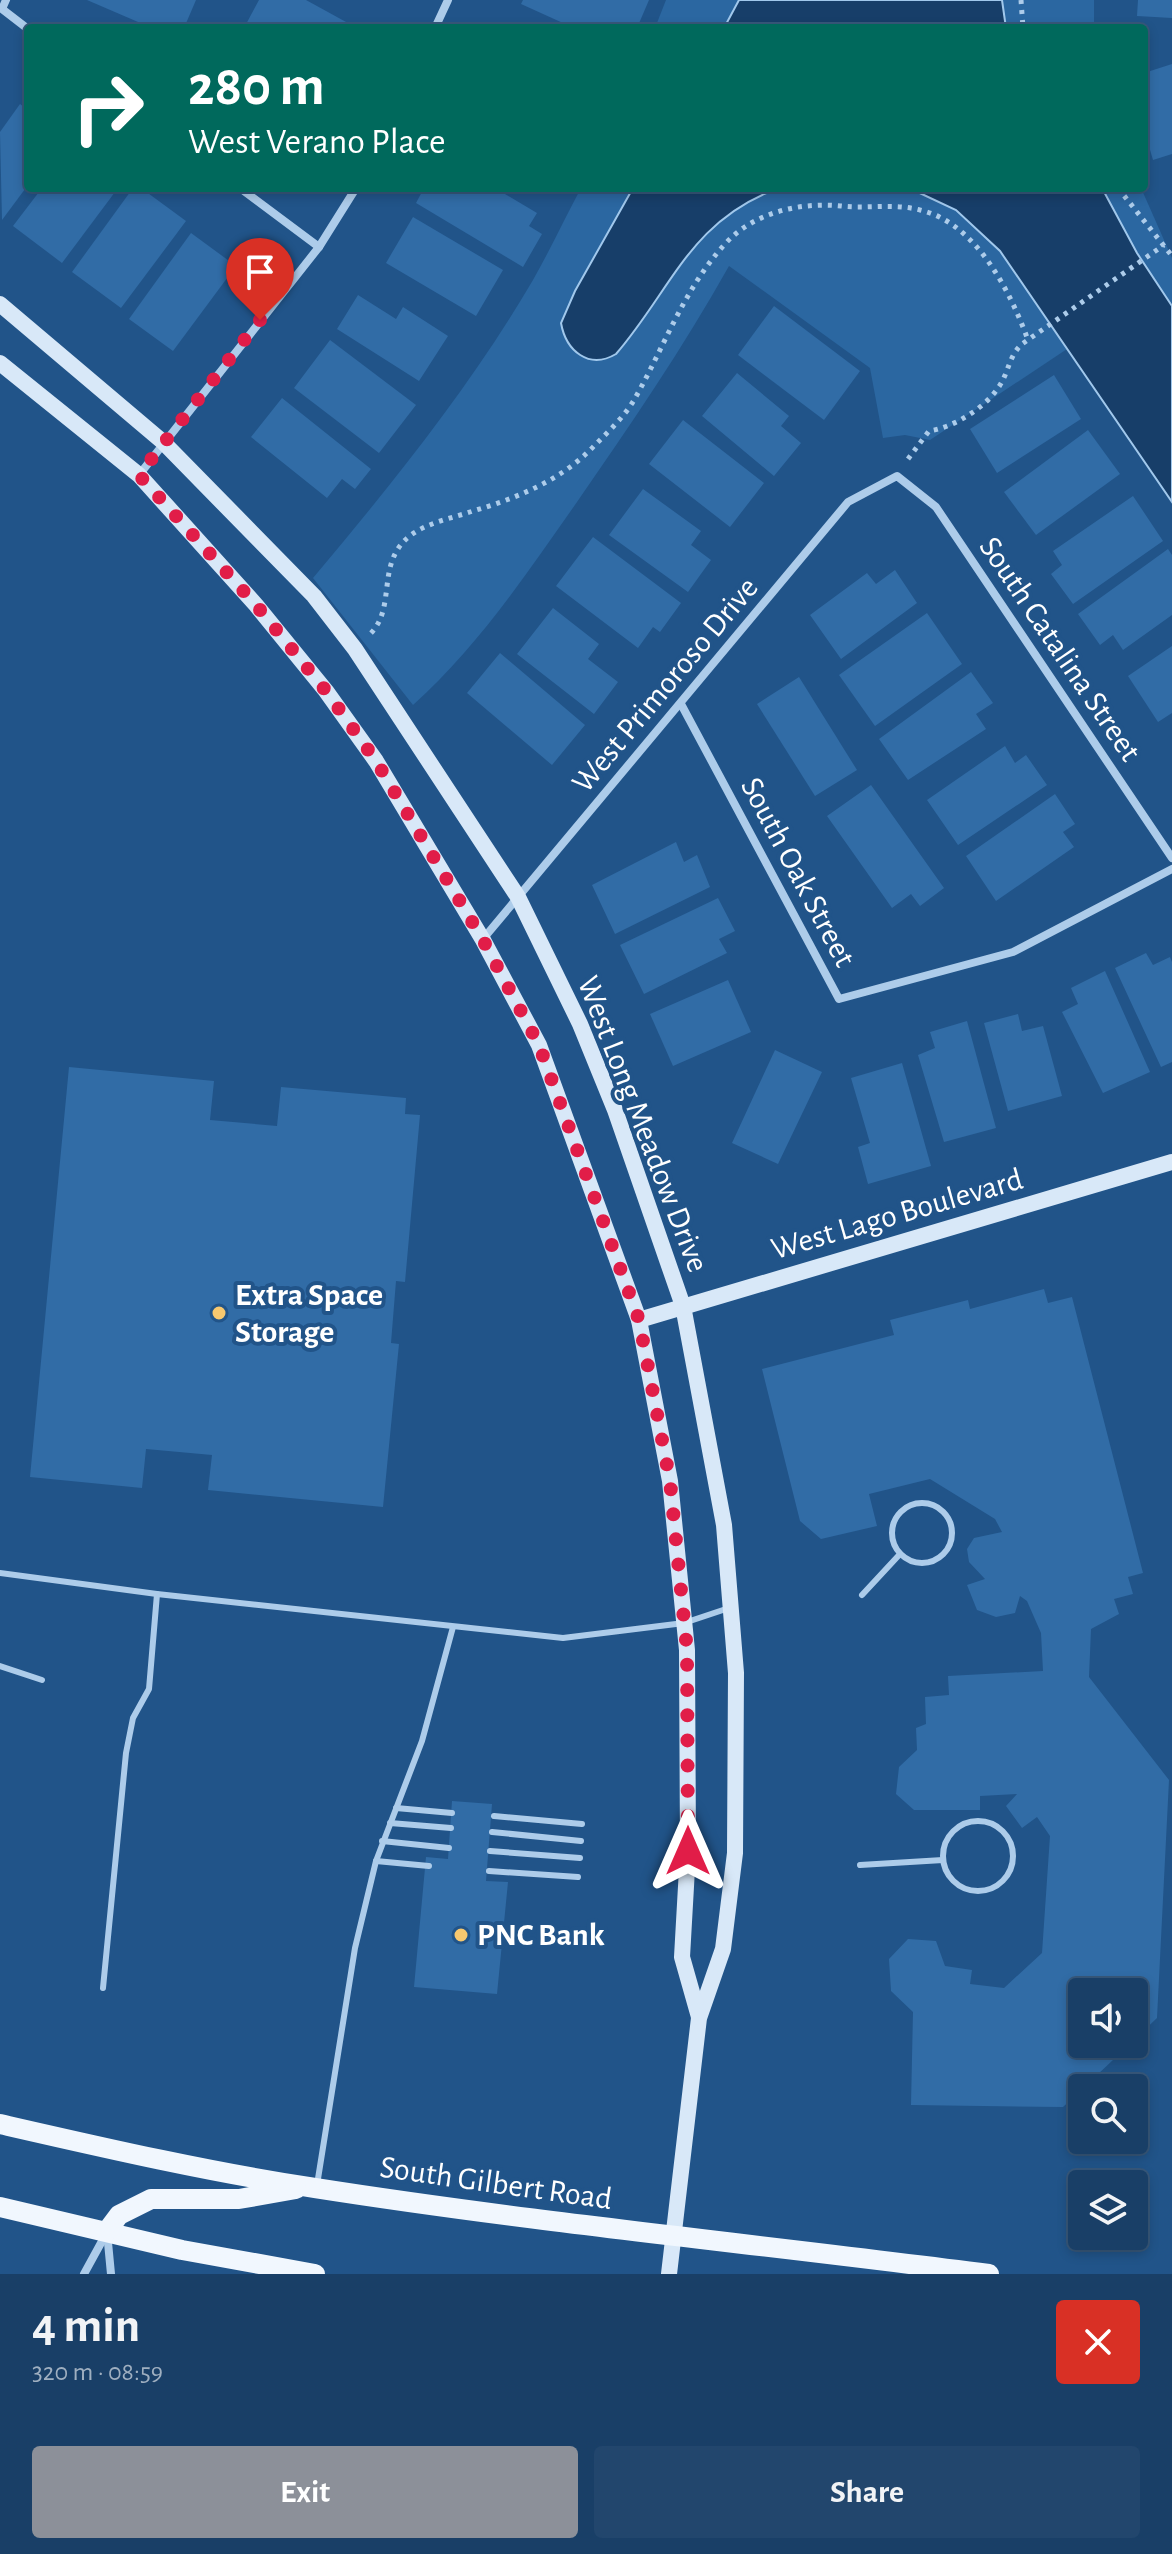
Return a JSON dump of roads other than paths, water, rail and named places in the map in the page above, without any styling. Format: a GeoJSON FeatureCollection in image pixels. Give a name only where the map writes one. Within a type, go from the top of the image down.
{"type":"FeatureCollection","features":[{"type":"Feature","properties":{"kind":"main road","name":"South Gilbert Road"},"geometry":{"type":"LineString","coordinates":[[0,2124],[166,2161],[312,2188],[673,2238],[989,2274]]}},
{"type":"Feature","properties":{"kind":"main road"},"geometry":{"type":"LineString","coordinates":[[107,2231],[119,2215],[151,2199],[239,2199],[312,2188]]}},
{"type":"Feature","properties":{"kind":"main road"},"geometry":{"type":"LineString","coordinates":[[0,2207],[182,2250],[315,2274]]}},
{"type":"Feature","properties":{"kind":"street"},"geometry":{"type":"LineString","coordinates":[[437,24],[448,0]]}},
{"type":"Feature","properties":{"kind":"street"},"geometry":{"type":"LineString","coordinates":[[4,5],[24,25]]}},
{"type":"Feature","properties":{"kind":"street"},"geometry":{"type":"LineString","coordinates":[[245,192],[319,247]]}},
{"type":"Feature","properties":{"kind":"street"},"geometry":{"type":"LineString","coordinates":[[139,475],[319,247],[353,192]]}},
{"type":"Feature","properties":{"kind":"street","name":"West Long Meadow Drive"},"geometry":{"type":"LineString","coordinates":[[0,304],[163,442],[314,596],[355,649],[518,897],[586,1038],[683,1306],[724,1525],[736,1673],[735,1853],[723,1949],[699,2018],[669,2274]]}},
{"type":"Feature","properties":{"kind":"street","name":"West Long Meadow Drive"},"geometry":{"type":"LineString","coordinates":[[0,363],[139,475],[256,605],[326,691],[376,761],[483,940],[539,1045],[639,1320],[670,1481],[684,1623],[688,1851],[682,1957],[699,2018]]}},
{"type":"Feature","properties":{"kind":"street","name":"West Primoroso Drive"},"geometry":{"type":"LineString","coordinates":[[483,940],[848,502],[897,476]]}},
{"type":"Feature","properties":{"kind":"street","name":"South Catalina Street"},"geometry":{"type":"LineString","coordinates":[[897,476],[936,507],[1172,858]]}},
{"type":"Feature","properties":{"kind":"street","name":"South Oak Street"},"geometry":{"type":"LineString","coordinates":[[681,704],[839,999],[1013,952],[1172,869]]}},
{"type":"Feature","properties":{"kind":"street","name":"West Lago Boulevard"},"geometry":{"type":"LineString","coordinates":[[639,1320],[1172,1162]]}},
{"type":"Feature","properties":{"kind":"street"},"geometry":{"type":"LineString","coordinates":[[84,2274],[107,2231]]}},
{"type":"Feature","properties":{"kind":"street"},"geometry":{"type":"LineString","coordinates":[[107,2231],[111,2274]]}},
{"type":"Feature","properties":{"kind":"lane"},"geometry":{"type":"LineString","coordinates":[[915,1503],[925,1503],[943,1510],[952,1527],[950,1546],[944,1554],[937,1560],[918,1563],[900,1554],[892,1535],[897,1515],[915,1503]]}},
{"type":"Feature","properties":{"kind":"lane"},"geometry":{"type":"LineString","coordinates":[[862,1595],[900,1554]]}},
{"type":"Feature","properties":{"kind":"lane"},"geometry":{"type":"LineString","coordinates":[[0,1573],[157,1594],[563,1638],[684,1623],[729,1608]]}},
{"type":"Feature","properties":{"kind":"lane"},"geometry":{"type":"LineString","coordinates":[[103,1988],[126,1753],[133,1718],[149,1689],[157,1594]]}},
{"type":"Feature","properties":{"kind":"lane"},"geometry":{"type":"LineString","coordinates":[[312,2188],[355,1948],[376,1861],[422,1741],[453,1627]]}},
{"type":"Feature","properties":{"kind":"lane"},"geometry":{"type":"LineString","coordinates":[[0,1666],[42,1680]]}},
{"type":"Feature","properties":{"kind":"lane"},"geometry":{"type":"LineString","coordinates":[[396,1808],[452,1813]]}},
{"type":"Feature","properties":{"kind":"lane"},"geometry":{"type":"LineString","coordinates":[[494,1816],[582,1824]]}},
{"type":"Feature","properties":{"kind":"lane"},"geometry":{"type":"LineString","coordinates":[[977,1821],[988,1822],[1006,1835],[1013,1856],[1006,1877],[997,1886],[975,1891],[953,1881],[943,1860],[948,1837],[955,1828],[977,1821]]}},
{"type":"Feature","properties":{"kind":"lane"},"geometry":{"type":"LineString","coordinates":[[390,1823],[451,1828]]}},
{"type":"Feature","properties":{"kind":"lane"},"geometry":{"type":"LineString","coordinates":[[492,1832],[581,1841]]}},
{"type":"Feature","properties":{"kind":"lane"},"geometry":{"type":"LineString","coordinates":[[382,1841],[449,1848]]}},
{"type":"Feature","properties":{"kind":"lane"},"geometry":{"type":"LineString","coordinates":[[490,1851],[580,1858]]}},
{"type":"Feature","properties":{"kind":"lane"},"geometry":{"type":"LineString","coordinates":[[860,1865],[943,1860]]}},
{"type":"Feature","properties":{"kind":"lane"},"geometry":{"type":"LineString","coordinates":[[376,1861],[429,1866]]}},
{"type":"Feature","properties":{"kind":"lane"},"geometry":{"type":"LineString","coordinates":[[489,1871],[578,1877]]}},
{"type":"Feature","properties":{"kind":"place","name":"Extra Space Storage"},"geometry":{"type":"Point","coordinates":[219,1313]}},
{"type":"Feature","properties":{"kind":"place","name":"PNC Bank"},"geometry":{"type":"Point","coordinates":[461,1935]}}]}
